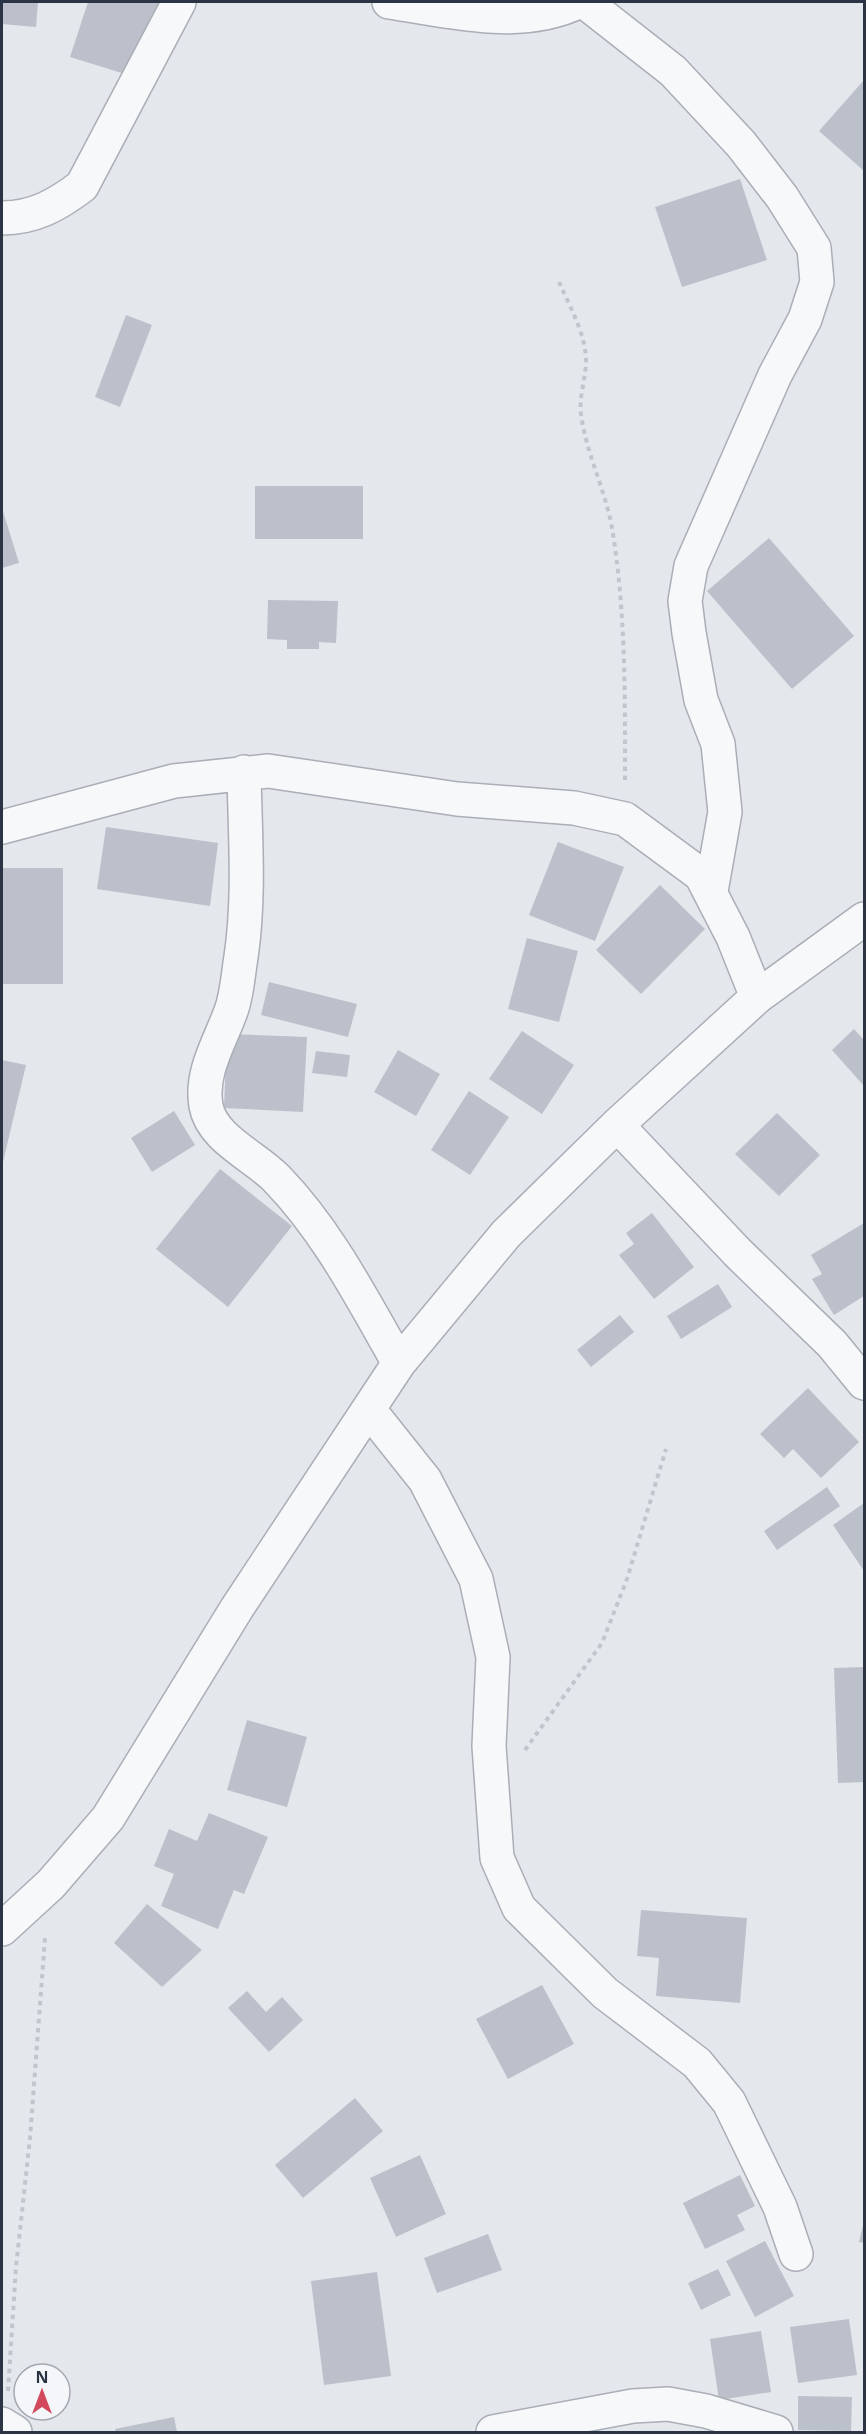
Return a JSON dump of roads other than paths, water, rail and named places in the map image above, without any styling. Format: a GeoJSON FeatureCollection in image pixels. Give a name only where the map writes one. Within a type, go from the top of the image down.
{"type":"FeatureCollection","features":[{"type":"Feature","properties":{"kind":"street"},"geometry":{"type":"LineString","coordinates":[[2,219],[21,218],[58,205],[82,186],[179,2]]}},
{"type":"Feature","properties":{"kind":"street"},"geometry":{"type":"LineString","coordinates":[[389,2],[496,16],[528,16],[562,9],[578,2]]}},
{"type":"Feature","properties":{"kind":"street"},"geometry":{"type":"LineString","coordinates":[[585,2],[673,71],[734,136],[782,197],[814,248],[817,282],[805,319],[775,375],[691,566],[685,601],[701,700],[718,744],[725,812],[711,891]]}},
{"type":"Feature","properties":{"kind":"street"},"geometry":{"type":"LineString","coordinates":[[243,772],[245,923],[232,1008],[205,1075],[206,1106],[213,1125],[274,1175],[304,1207],[327,1238],[399,1363]]}},
{"type":"Feature","properties":{"kind":"street"},"geometry":{"type":"LineString","coordinates":[[2,827],[174,781],[243,772],[300,774],[457,799],[574,808],[625,819],[701,875],[711,891],[757,997]]}},
{"type":"Feature","properties":{"kind":"street"},"geometry":{"type":"LineString","coordinates":[[2,1929],[51,1884],[108,1818],[237,1608],[370,1411],[399,1363],[506,1234],[617,1125],[757,997],[864,919]]}},
{"type":"Feature","properties":{"kind":"street"},"geometry":{"type":"LineString","coordinates":[[617,1125],[738,1253],[832,1344],[864,1383]]}},
{"type":"Feature","properties":{"kind":"street"},"geometry":{"type":"LineString","coordinates":[[370,1411],[425,1480],[476,1580],[493,1657],[489,1746],[497,1858],[519,1908],[605,1993],[697,2063],[729,2102],[780,2207],[796,2254]]}},
{"type":"Feature","properties":{"kind":"street"},"geometry":{"type":"LineString","coordinates":[[493,2433],[633,2406],[668,2404],[706,2411],[776,2433]]}}]}
